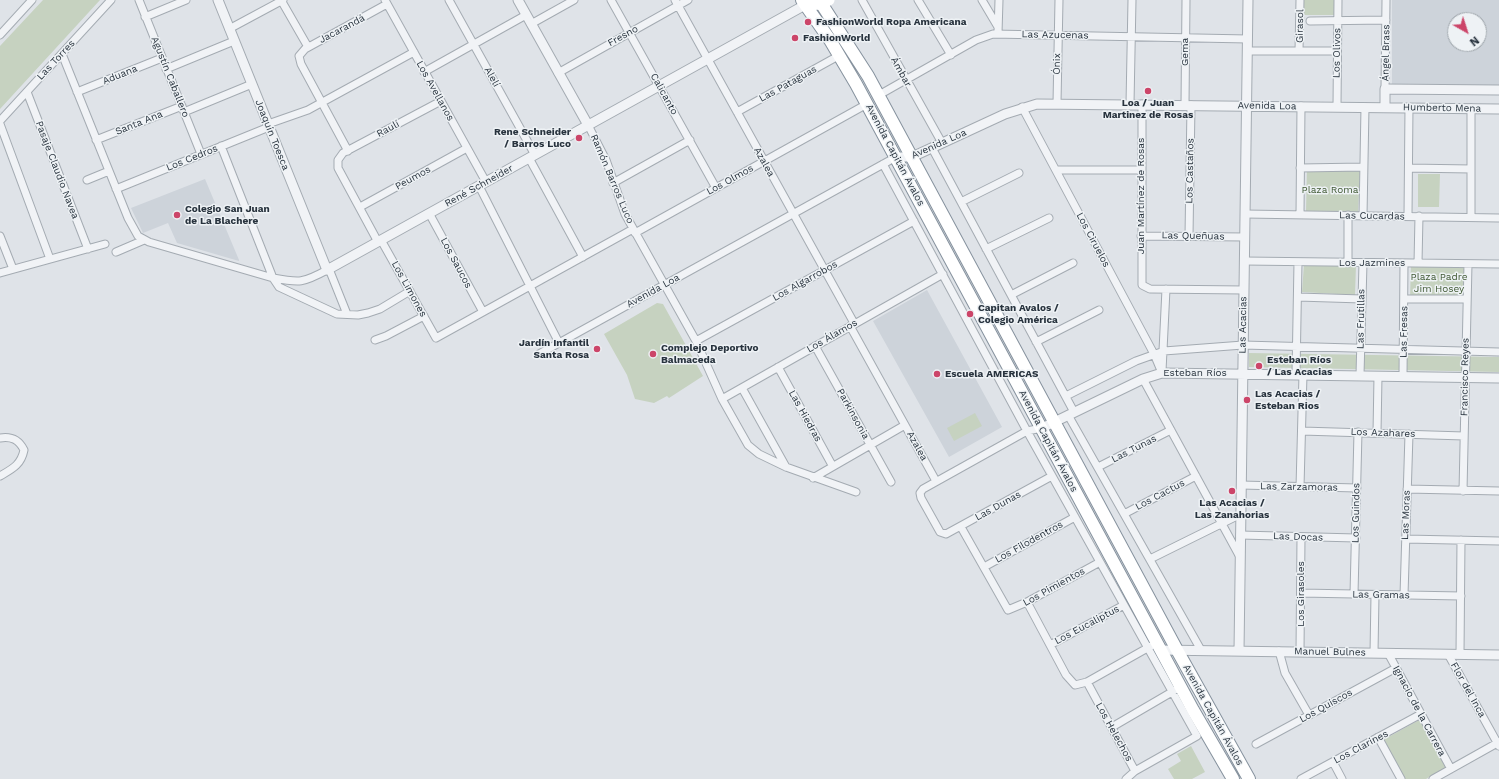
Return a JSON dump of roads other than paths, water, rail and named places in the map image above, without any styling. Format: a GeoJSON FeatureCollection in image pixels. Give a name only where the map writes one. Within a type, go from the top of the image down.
{"type":"FeatureCollection","features":[{"type":"Feature","properties":{"kind":"highway","name":"Avenida Capitán Ávalos"},"geometry":{"type":"LineString","coordinates":[[823,1],[879,95],[1177,650],[1249,779]]}},
{"type":"Feature","properties":{"kind":"highway","name":"Avenida Capitán Ávalos"},"geometry":{"type":"LineString","coordinates":[[805,2],[840,55],[896,157],[1042,428],[1176,689],[1233,779]]}},
{"type":"Feature","properties":{"kind":"main road"},"geometry":{"type":"LineString","coordinates":[[805,2],[823,1]]}},
{"type":"Feature","properties":{"kind":"street"},"geometry":{"type":"LineString","coordinates":[[0,35],[32,0]]}},
{"type":"Feature","properties":{"kind":"street","name":"Las Torres"},"geometry":{"type":"LineString","coordinates":[[0,122],[111,0]]}},
{"type":"Feature","properties":{"kind":"street","name":"Agustín Caballero"},"geometry":{"type":"LineString","coordinates":[[139,0],[201,154]]}},
{"type":"Feature","properties":{"kind":"street"},"geometry":{"type":"LineString","coordinates":[[145,17],[186,0]]}},
{"type":"Feature","properties":{"kind":"street","name":"Joaquín Toesca"},"geometry":{"type":"LineString","coordinates":[[218,0],[268,125],[347,314]]}},
{"type":"Feature","properties":{"kind":"street"},"geometry":{"type":"LineString","coordinates":[[230,29],[282,0],[308,47]]}},
{"type":"Feature","properties":{"kind":"street","name":"Alelí"},"geometry":{"type":"LineString","coordinates":[[450,0],[583,257]]}},
{"type":"Feature","properties":{"kind":"street","name":"Ramón Barros Luco"},"geometry":{"type":"LineString","coordinates":[[518,0],[588,125],[606,160],[621,205],[696,341],[722,399],[748,445],[759,454],[786,467],[813,478],[856,492]]}},
{"type":"Feature","properties":{"kind":"street"},"geometry":{"type":"LineString","coordinates":[[531,24],[574,0]]}},
{"type":"Feature","properties":{"kind":"street","name":"Calicanto"},"geometry":{"type":"LineString","coordinates":[[611,0],[716,188]]}},
{"type":"Feature","properties":{"kind":"street","name":"Fresno"},"geometry":{"type":"LineString","coordinates":[[558,73],[630,33],[677,3],[688,0]]}},
{"type":"Feature","properties":{"kind":"street","name":"Ámbar"},"geometry":{"type":"LineString","coordinates":[[862,0],[942,143]]}},
{"type":"Feature","properties":{"kind":"street"},"geometry":{"type":"LineString","coordinates":[[918,0],[951,55]]}},
{"type":"Feature","properties":{"kind":"street"},"geometry":{"type":"LineString","coordinates":[[982,0],[998,30]]}},
{"type":"Feature","properties":{"kind":"street"},"geometry":{"type":"LineString","coordinates":[[998,30],[999,0]]}},
{"type":"Feature","properties":{"kind":"street","name":"Ónix"},"geometry":{"type":"LineString","coordinates":[[1057,103],[1058,0]]}},
{"type":"Feature","properties":{"kind":"street"},"geometry":{"type":"LineString","coordinates":[[1130,104],[1132,0]]}},
{"type":"Feature","properties":{"kind":"street","name":"Gema"},"geometry":{"type":"LineString","coordinates":[[1186,0],[1188,105]]}},
{"type":"Feature","properties":{"kind":"street","name":"Las Acacias"},"geometry":{"type":"LineString","coordinates":[[1239,651],[1248,0]]}},
{"type":"Feature","properties":{"kind":"street","name":"Girasol"},"geometry":{"type":"LineString","coordinates":[[1299,51],[1300,0]]}},
{"type":"Feature","properties":{"kind":"street","name":"Los Olivos"},"geometry":{"type":"LineString","coordinates":[[1337,106],[1338,0]]}},
{"type":"Feature","properties":{"kind":"street","name":"Ángel Brass"},"geometry":{"type":"LineString","coordinates":[[1385,107],[1386,0]]}},
{"type":"Feature","properties":{"kind":"street","name":"Jacarandá"},"geometry":{"type":"LineString","coordinates":[[322,102],[301,64],[299,56],[302,51],[386,2]]}},
{"type":"Feature","properties":{"kind":"street","name":"Los Avellanos"},"geometry":{"type":"LineString","coordinates":[[386,2],[467,148],[529,287],[559,343]]}},
{"type":"Feature","properties":{"kind":"street","name":"René Schneider"},"geometry":{"type":"LineString","coordinates":[[141,238],[273,278],[303,282],[328,270],[708,60],[805,2]]}},
{"type":"Feature","properties":{"kind":"street","name":"Azalea"},"geometry":{"type":"LineString","coordinates":[[677,3],[825,270],[852,325],[936,481]]}},
{"type":"Feature","properties":{"kind":"street"},"geometry":{"type":"LineString","coordinates":[[424,72],[526,15]]}},
{"type":"Feature","properties":{"kind":"street"},"geometry":{"type":"LineString","coordinates":[[1310,21],[1386,20]]}},
{"type":"Feature","properties":{"kind":"street","name":"Las Azucenas"},"geometry":{"type":"LineString","coordinates":[[879,95],[998,30],[1058,35],[1248,39]]}},
{"type":"Feature","properties":{"kind":"street"},"geometry":{"type":"LineString","coordinates":[[166,69],[234,41]]}},
{"type":"Feature","properties":{"kind":"street"},"geometry":{"type":"LineString","coordinates":[[1247,51],[1337,51]]}},
{"type":"Feature","properties":{"kind":"street","name":"Los Cedros"},"geometry":{"type":"LineString","coordinates":[[116,189],[268,125],[308,110],[414,52]]}},
{"type":"Feature","properties":{"kind":"street"},"geometry":{"type":"LineString","coordinates":[[62,54],[131,226],[141,238],[116,252]]}},
{"type":"Feature","properties":{"kind":"street","name":"Las Pataguas"},"geometry":{"type":"LineString","coordinates":[[737,112],[840,55]]}},
{"type":"Feature","properties":{"kind":"street","name":"Aduana"},"geometry":{"type":"LineString","coordinates":[[77,92],[162,58]]}},
{"type":"Feature","properties":{"kind":"street","name":"Santa Ana"},"geometry":{"type":"LineString","coordinates":[[96,140],[252,84]]}},
{"type":"Feature","properties":{"kind":"street"},"geometry":{"type":"LineString","coordinates":[[1385,89],[1499,90]]}},
{"type":"Feature","properties":{"kind":"street","name":"Pasaje Claudio Navea"},"geometry":{"type":"LineString","coordinates":[[26,92],[88,249]]}},
{"type":"Feature","properties":{"kind":"street","name":"Raulí"},"geometry":{"type":"LineString","coordinates":[[338,160],[341,155],[440,101]]}},
{"type":"Feature","properties":{"kind":"street"},"geometry":{"type":"LineString","coordinates":[[322,102],[348,151]]}},
{"type":"Feature","properties":{"kind":"street","name":"Avenida Loa"},"geometry":{"type":"LineString","coordinates":[[539,354],[896,157],[912,157],[1022,107],[1057,103],[1385,107]]}},
{"type":"Feature","properties":{"kind":"street","name":"Los Olmos"},"geometry":{"type":"LineString","coordinates":[[436,338],[583,257],[716,188],[867,104]]}},
{"type":"Feature","properties":{"kind":"street","name":"Juan Martínez de Rosas"},"geometry":{"type":"LineString","coordinates":[[1142,104],[1141,281],[1143,287],[1148,289],[1166,289]]}},
{"type":"Feature","properties":{"kind":"street","name":"Los Castaños"},"geometry":{"type":"LineString","coordinates":[[1188,105],[1189,236]]}},
{"type":"Feature","properties":{"kind":"street"},"geometry":{"type":"LineString","coordinates":[[1300,215],[1301,106]]}},
{"type":"Feature","properties":{"kind":"street","name":"Los Ciruelos"},"geometry":{"type":"LineString","coordinates":[[1022,107],[1154,354],[1162,373]]}},
{"type":"Feature","properties":{"kind":"street"},"geometry":{"type":"LineString","coordinates":[[1363,216],[1364,107]]}},
{"type":"Feature","properties":{"kind":"street","name":"Humberto Mena"},"geometry":{"type":"LineString","coordinates":[[1385,107],[1499,109]]}},
{"type":"Feature","properties":{"kind":"street"},"geometry":{"type":"LineString","coordinates":[[1408,216],[1409,107]]}},
{"type":"Feature","properties":{"kind":"street"},"geometry":{"type":"LineString","coordinates":[[1471,108],[1471,217]]}},
{"type":"Feature","properties":{"kind":"street"},"geometry":{"type":"LineString","coordinates":[[0,122],[50,259]]}},
{"type":"Feature","properties":{"kind":"street"},"geometry":{"type":"LineString","coordinates":[[613,183],[690,140]]}},
{"type":"Feature","properties":{"kind":"street"},"geometry":{"type":"LineString","coordinates":[[221,146],[273,278],[279,287],[337,314],[358,315],[380,309],[410,291]]}},
{"type":"Feature","properties":{"kind":"street","name":"Peumos"},"geometry":{"type":"LineString","coordinates":[[360,207],[467,148]]}},
{"type":"Feature","properties":{"kind":"street"},"geometry":{"type":"LineString","coordinates":[[932,148],[1066,396],[1071,414],[1098,467],[1201,650]]}},
{"type":"Feature","properties":{"kind":"street","name":"Los Limones"},"geometry":{"type":"LineString","coordinates":[[338,160],[338,168],[436,338]]}},
{"type":"Feature","properties":{"kind":"street","name":"Avenida Capitán Ávalos"},"geometry":{"type":"LineString","coordinates":[[883,164],[1027,431],[1124,605],[1155,647]]}},
{"type":"Feature","properties":{"kind":"street"},"geometry":{"type":"LineString","coordinates":[[1300,168],[1364,167]]}},
{"type":"Feature","properties":{"kind":"street"},"geometry":{"type":"LineString","coordinates":[[1409,168],[1471,169]]}},
{"type":"Feature","properties":{"kind":"street"},"geometry":{"type":"LineString","coordinates":[[1056,170],[1141,170]]}},
{"type":"Feature","properties":{"kind":"street"},"geometry":{"type":"LineString","coordinates":[[86,180],[109,171]]}},
{"type":"Feature","properties":{"kind":"street"},"geometry":{"type":"LineString","coordinates":[[961,202],[1019,172]]}},
{"type":"Feature","properties":{"kind":"street","name":"Los Saucos"},"geometry":{"type":"LineString","coordinates":[[429,213],[483,312]]}},
{"type":"Feature","properties":{"kind":"street","name":"Las Cucardas"},"geometry":{"type":"LineString","coordinates":[[1245,214],[1499,218]]}},
{"type":"Feature","properties":{"kind":"street"},"geometry":{"type":"LineString","coordinates":[[1348,215],[1348,263]]}},
{"type":"Feature","properties":{"kind":"street"},"geometry":{"type":"LineString","coordinates":[[1418,263],[1419,216]]}},
{"type":"Feature","properties":{"kind":"street"},"geometry":{"type":"LineString","coordinates":[[986,249],[1049,218]]}},
{"type":"Feature","properties":{"kind":"street","name":"Los Algarrobos"},"geometry":{"type":"LineString","coordinates":[[696,341],[914,220]]}},
{"type":"Feature","properties":{"kind":"street"},"geometry":{"type":"LineString","coordinates":[[0,236],[13,269]]}},
{"type":"Feature","properties":{"kind":"street","name":"Las Queñuas"},"geometry":{"type":"LineString","coordinates":[[1141,236],[1245,237]]}},
{"type":"Feature","properties":{"kind":"street"},"geometry":{"type":"LineString","coordinates":[[0,273],[105,244]]}},
{"type":"Feature","properties":{"kind":"street","name":"Los Jazmines"},"geometry":{"type":"LineString","coordinates":[[1244,261],[1499,264]]}},
{"type":"Feature","properties":{"kind":"street"},"geometry":{"type":"LineString","coordinates":[[1298,262],[1296,347],[1302,431],[1300,487]]}},
{"type":"Feature","properties":{"kind":"street"},"geometry":{"type":"LineString","coordinates":[[1011,295],[1073,263]]}},
{"type":"Feature","properties":{"kind":"street","name":"Las Frutillas"},"geometry":{"type":"LineString","coordinates":[[1360,375],[1363,263]]}},
{"type":"Feature","properties":{"kind":"street","name":"Las Fresas"},"geometry":{"type":"LineString","coordinates":[[1402,376],[1404,263]]}},
{"type":"Feature","properties":{"kind":"street","name":"Francisco Reyes"},"geometry":{"type":"LineString","coordinates":[[1463,490],[1468,264]]}},
{"type":"Feature","properties":{"kind":"street","name":"Los Álamos"},"geometry":{"type":"LineString","coordinates":[[722,399],[942,274]]}},
{"type":"Feature","properties":{"kind":"street"},"geometry":{"type":"LineString","coordinates":[[1162,373],[1166,289],[1244,290]]}},
{"type":"Feature","properties":{"kind":"street"},"geometry":{"type":"LineString","coordinates":[[1298,298],[1362,299]]}},
{"type":"Feature","properties":{"kind":"street"},"geometry":{"type":"LineString","coordinates":[[1404,299],[1467,299]]}},
{"type":"Feature","properties":{"kind":"street"},"geometry":{"type":"LineString","coordinates":[[1036,342],[1099,310]]}},
{"type":"Feature","properties":{"kind":"street"},"geometry":{"type":"LineString","coordinates":[[375,340],[386,336],[424,316]]}},
{"type":"Feature","properties":{"kind":"street"},"geometry":{"type":"LineString","coordinates":[[1066,396],[1136,360],[1164,351],[1243,345],[1499,352]]}},
{"type":"Feature","properties":{"kind":"street","name":"Parkinsonia"},"geometry":{"type":"LineString","coordinates":[[816,346],[891,482]]}},
{"type":"Feature","properties":{"kind":"street","name":"Las Hiedras"},"geometry":{"type":"LineString","coordinates":[[778,367],[832,466]]}},
{"type":"Feature","properties":{"kind":"street","name":"Esteban Ríos"},"geometry":{"type":"LineString","coordinates":[[943,534],[921,498],[920,493],[923,489],[1027,431],[1042,428],[1143,379],[1162,373],[1243,373],[1499,378]]}},
{"type":"Feature","properties":{"kind":"street"},"geometry":{"type":"LineString","coordinates":[[1377,433],[1378,376]]}},
{"type":"Feature","properties":{"kind":"street"},"geometry":{"type":"LineString","coordinates":[[1143,379],[1240,557]]}},
{"type":"Feature","properties":{"kind":"street"},"geometry":{"type":"LineString","coordinates":[[742,388],[786,467]]}},
{"type":"Feature","properties":{"kind":"street"},"geometry":{"type":"LineString","coordinates":[[813,478],[905,425]]}},
{"type":"Feature","properties":{"kind":"street","name":"Las Tunas"},"geometry":{"type":"LineString","coordinates":[[1098,467],[1171,430]]}},
{"type":"Feature","properties":{"kind":"street","name":"Los Azahares"},"geometry":{"type":"LineString","coordinates":[[1302,431],[1464,436]]}},
{"type":"Feature","properties":{"kind":"street","name":"Los Guindos"},"geometry":{"type":"LineString","coordinates":[[1354,594],[1358,432]]}},
{"type":"Feature","properties":{"kind":"street","name":"Las Moras"},"geometry":{"type":"LineString","coordinates":[[1404,595],[1409,434]]}},
{"type":"Feature","properties":{"kind":"street"},"geometry":{"type":"LineString","coordinates":[[0,438],[11,438],[19,442],[24,450],[22,459],[17,466],[0,476]]}},
{"type":"Feature","properties":{"kind":"street","name":"Las Dunas"},"geometry":{"type":"LineString","coordinates":[[943,534],[946,534],[1052,476]]}},
{"type":"Feature","properties":{"kind":"street","name":"Los Cactus"},"geometry":{"type":"LineString","coordinates":[[1124,514],[1196,476]]}},
{"type":"Feature","properties":{"kind":"street","name":"Las Zarzamoras"},"geometry":{"type":"LineString","coordinates":[[1241,485],[1357,488]]}},
{"type":"Feature","properties":{"kind":"street"},"geometry":{"type":"LineString","coordinates":[[1407,489],[1499,491]]}},
{"type":"Feature","properties":{"kind":"street"},"geometry":{"type":"LineString","coordinates":[[1150,559],[1241,514]]}},
{"type":"Feature","properties":{"kind":"street","name":"Los Filodentros"},"geometry":{"type":"LineString","coordinates":[[984,567],[1075,517]]}},
{"type":"Feature","properties":{"kind":"street"},"geometry":{"type":"LineString","coordinates":[[961,526],[984,567]]}},
{"type":"Feature","properties":{"kind":"street","name":"Las Docas"},"geometry":{"type":"LineString","coordinates":[[1240,535],[1356,538]]}},
{"type":"Feature","properties":{"kind":"street","name":"Los Girasoles"},"geometry":{"type":"LineString","coordinates":[[1300,652],[1301,537]]}},
{"type":"Feature","properties":{"kind":"street"},"geometry":{"type":"LineString","coordinates":[[1406,539],[1499,540]]}},
{"type":"Feature","properties":{"kind":"street"},"geometry":{"type":"LineString","coordinates":[[1460,654],[1461,540]]}},
{"type":"Feature","properties":{"kind":"street","name":"Los Pimientos"},"geometry":{"type":"LineString","coordinates":[[984,567],[1008,610],[1010,610],[1100,562]]}},
{"type":"Feature","properties":{"kind":"street","name":"Las Gramas"},"geometry":{"type":"LineString","coordinates":[[1301,593],[1461,596]]}},
{"type":"Feature","properties":{"kind":"street"},"geometry":{"type":"LineString","coordinates":[[1374,653],[1375,594]]}},
{"type":"Feature","properties":{"kind":"street"},"geometry":{"type":"LineString","coordinates":[[1027,602],[1050,645]]}},
{"type":"Feature","properties":{"kind":"street","name":"Los Eucaliptus"},"geometry":{"type":"LineString","coordinates":[[1050,645],[1124,605]]}},
{"type":"Feature","properties":{"kind":"street","name":"Manuel Bulnes"},"geometry":{"type":"LineString","coordinates":[[1050,645],[1066,675],[1073,684],[1077,686],[1155,647],[1177,650],[1499,655]]}},
{"type":"Feature","properties":{"kind":"street"},"geometry":{"type":"LineString","coordinates":[[1279,651],[1285,673],[1309,715]]}},
{"type":"Feature","properties":{"kind":"street","name":"Ignacio de la Carrera"},"geometry":{"type":"LineString","coordinates":[[1388,653],[1451,769]]}},
{"type":"Feature","properties":{"kind":"street","name":"Flor del Inca"},"geometry":{"type":"LineString","coordinates":[[1448,654],[1498,744]]}},
{"type":"Feature","properties":{"kind":"street","name":"Los Quiscos"},"geometry":{"type":"LineString","coordinates":[[1256,744],[1396,668]]}},
{"type":"Feature","properties":{"kind":"street","name":"Los Helechos"},"geometry":{"type":"LineString","coordinates":[[1087,682],[1135,771],[1126,779]]}},
{"type":"Feature","properties":{"kind":"street"},"geometry":{"type":"LineString","coordinates":[[1112,727],[1176,689]]}},
{"type":"Feature","properties":{"kind":"street","name":"Avenida Capitán Ávalos"},"geometry":{"type":"LineString","coordinates":[[1135,771],[1197,736],[1176,689]]}},
{"type":"Feature","properties":{"kind":"street","name":"Los Clarines"},"geometry":{"type":"LineString","coordinates":[[1301,779],[1421,714]]}},
{"type":"Feature","properties":{"kind":"street"},"geometry":{"type":"LineString","coordinates":[[1378,737],[1401,779]]}},
{"type":"Feature","properties":{"kind":"street"},"geometry":{"type":"LineString","coordinates":[[1433,779],[1498,744]]}},
{"type":"Feature","properties":{"kind":"street"},"geometry":{"type":"LineString","coordinates":[[1332,762],[1342,779]]}},
{"type":"Feature","properties":{"kind":"place","name":"FashionWorld Ropa Americana"},"geometry":{"type":"Point","coordinates":[808,22]}},
{"type":"Feature","properties":{"kind":"place","name":"FashionWorld"},"geometry":{"type":"Point","coordinates":[795,38]}},
{"type":"Feature","properties":{"kind":"place","name":"Loa / Juan Martinez de Rosas"},"geometry":{"type":"Point","coordinates":[1148,91]}},
{"type":"Feature","properties":{"kind":"place","name":"Rene Schneider / Barros Luco"},"geometry":{"type":"Point","coordinates":[579,138]}},
{"type":"Feature","properties":{"kind":"place","name":"Colegio San Juan de La Blachere"},"geometry":{"type":"Point","coordinates":[177,215]}},
{"type":"Feature","properties":{"kind":"place","name":"Capitan Avalos / Colegio América"},"geometry":{"type":"Point","coordinates":[970,314]}},
{"type":"Feature","properties":{"kind":"place","name":"Jardín Infantil Santa Rosa"},"geometry":{"type":"Point","coordinates":[597,349]}},
{"type":"Feature","properties":{"kind":"place","name":"Complejo Deportivo Balmaceda"},"geometry":{"type":"Point","coordinates":[653,354]}},
{"type":"Feature","properties":{"kind":"place","name":"Esteban Ríos / Las Acacias"},"geometry":{"type":"Point","coordinates":[1259,366]}},
{"type":"Feature","properties":{"kind":"place","name":"Escuela AMERICAS"},"geometry":{"type":"Point","coordinates":[937,374]}},
{"type":"Feature","properties":{"kind":"place","name":"Las Acacias / Esteban Rios"},"geometry":{"type":"Point","coordinates":[1247,400]}},
{"type":"Feature","properties":{"kind":"place","name":"Las Acacias / Las Zanahorias"},"geometry":{"type":"Point","coordinates":[1232,491]}},
{"type":"Feature","properties":{"kind":"park label","name":"Plaza Roma"},"geometry":{"type":"Point","coordinates":[1330,190]}},
{"type":"Feature","properties":{"kind":"park label","name":"Plaza Padre Jim Hosey"},"geometry":{"type":"Point","coordinates":[1439,282]}}]}
